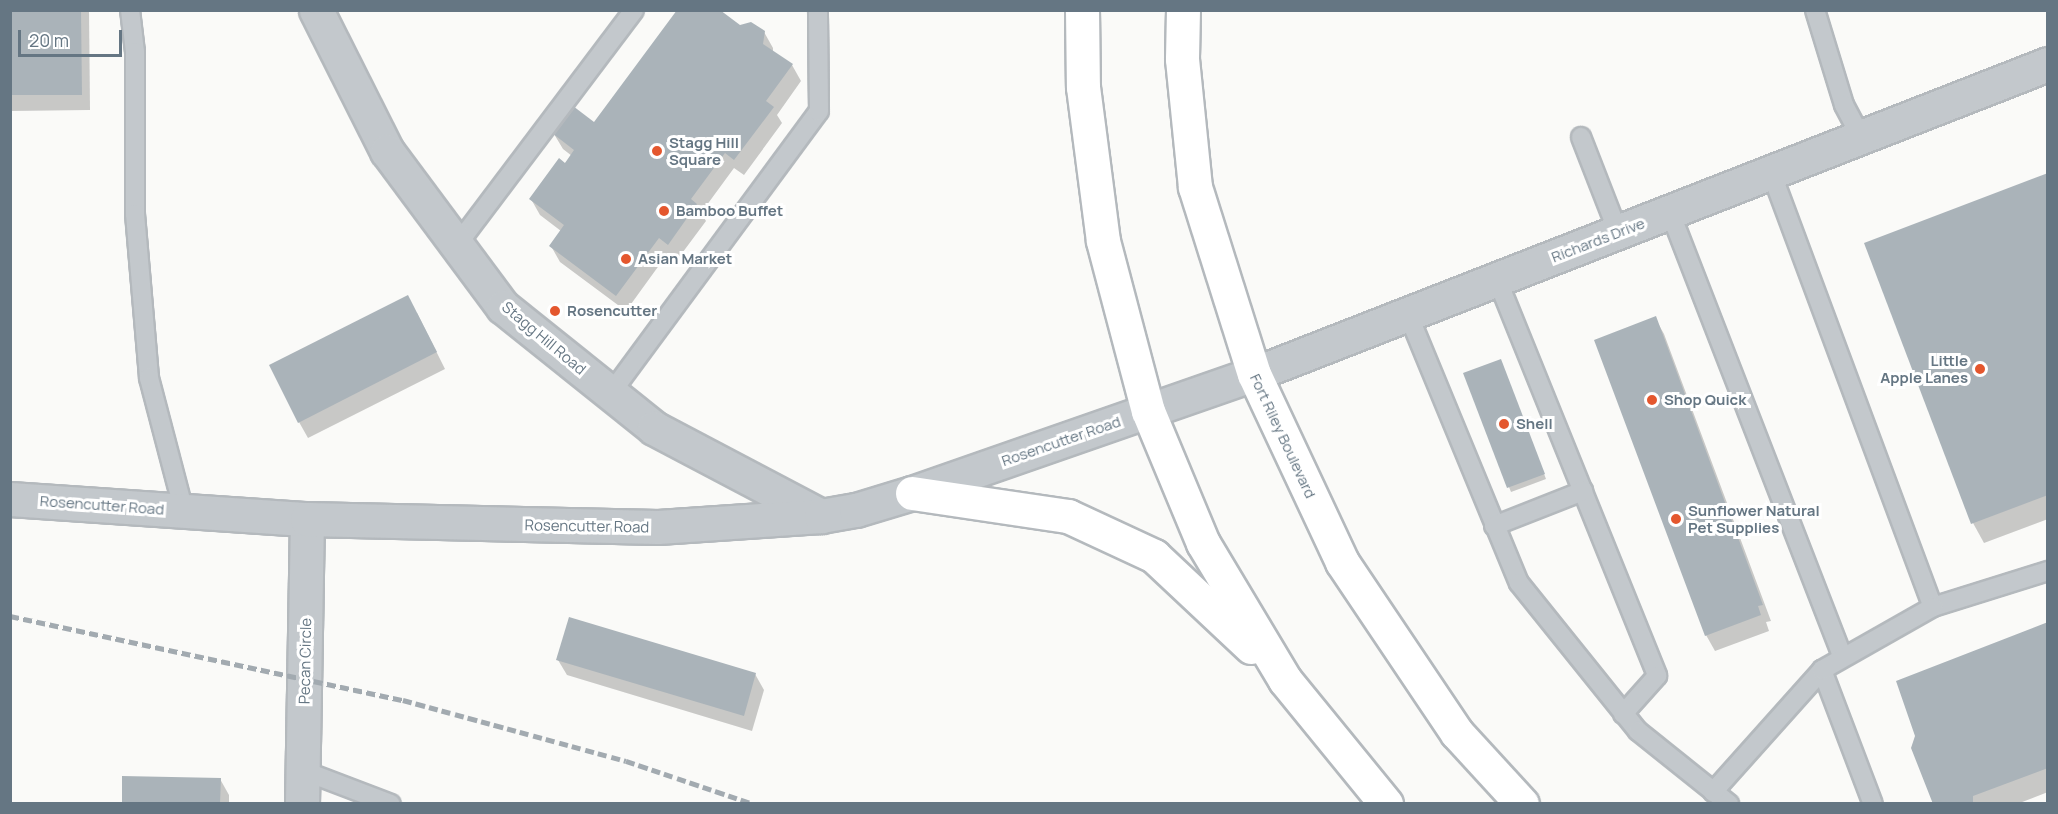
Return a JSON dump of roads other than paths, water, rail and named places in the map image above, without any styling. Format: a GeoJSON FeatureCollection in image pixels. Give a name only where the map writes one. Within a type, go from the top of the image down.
{"type":"FeatureCollection","features":[{"type":"Feature","properties":{"kind":"highway"},"geometry":{"type":"LineString","coordinates":[[1082,10],[1083,87],[1103,241],[1148,411],[1203,543],[1285,680]]}},
{"type":"Feature","properties":{"kind":"highway","name":"Fort Riley Boulevard"},"geometry":{"type":"LineString","coordinates":[[1183,10],[1182,59],[1195,187],[1254,374],[1342,562],[1457,733],[1522,804]]}},
{"type":"Feature","properties":{"kind":"highway"},"geometry":{"type":"LineString","coordinates":[[912,494],[1068,516],[1154,556],[1285,680],[1386,804]]}},
{"type":"Feature","properties":{"kind":"street","name":"Stagg Hill Road"},"geometry":{"type":"LineString","coordinates":[[316,10],[387,151],[503,307],[654,428],[821,516]]}},
{"type":"Feature","properties":{"kind":"street","name":"Richards Drive"},"geometry":{"type":"LineString","coordinates":[[1148,411],[1254,374],[2048,64]]}},
{"type":"Feature","properties":{"kind":"street","name":"Rosencutter Road"},"geometry":{"type":"LineString","coordinates":[[10,499],[307,519],[658,527],[821,516],[856,510],[912,494],[1148,411]]}},
{"type":"Feature","properties":{"kind":"street","name":"Pecan Circle"},"geometry":{"type":"LineString","coordinates":[[302,804],[307,519]]}},
{"type":"Feature","properties":{"kind":"lane"},"geometry":{"type":"LineString","coordinates":[[130,10],[135,52],[135,214],[149,378],[184,511]]}},
{"type":"Feature","properties":{"kind":"lane"},"geometry":{"type":"LineString","coordinates":[[457,245],[634,10]]}},
{"type":"Feature","properties":{"kind":"lane"},"geometry":{"type":"LineString","coordinates":[[611,393],[819,111],[818,10]]}},
{"type":"Feature","properties":{"kind":"lane"},"geometry":{"type":"LineString","coordinates":[[1815,10],[1844,105],[1861,137]]}},
{"type":"Feature","properties":{"kind":"lane"},"geometry":{"type":"LineString","coordinates":[[1581,137],[1618,232]]}},
{"type":"Feature","properties":{"kind":"lane"},"geometry":{"type":"LineString","coordinates":[[1772,172],[1933,607]]}},
{"type":"Feature","properties":{"kind":"lane"},"geometry":{"type":"LineString","coordinates":[[1670,212],[1844,657]]}},
{"type":"Feature","properties":{"kind":"lane"},"geometry":{"type":"LineString","coordinates":[[1497,279],[1658,676],[1623,714]]}},
{"type":"Feature","properties":{"kind":"lane"},"geometry":{"type":"LineString","coordinates":[[1408,314],[1519,583],[1638,731],[1729,804]]}},
{"type":"Feature","properties":{"kind":"lane"},"geometry":{"type":"LineString","coordinates":[[1494,526],[1583,491]]}},
{"type":"Feature","properties":{"kind":"lane"},"geometry":{"type":"LineString","coordinates":[[1713,792],[1822,670],[1933,607],[2048,571]]}},
{"type":"Feature","properties":{"kind":"lane"},"geometry":{"type":"LineString","coordinates":[[1822,670],[1873,804]]}},
{"type":"Feature","properties":{"kind":"lane"},"geometry":{"type":"LineString","coordinates":[[302,770],[391,804]]}},
{"type":"Feature","properties":{"kind":"railway"},"geometry":{"type":"LineString","coordinates":[[10,616],[403,700],[626,761],[754,804]]}},
{"type":"Feature","properties":{"kind":"place","name":"Stagg Hill Square"},"geometry":{"type":"Point","coordinates":[657,151]}},
{"type":"Feature","properties":{"kind":"place","name":"Bamboo Buffet"},"geometry":{"type":"Point","coordinates":[664,211]}},
{"type":"Feature","properties":{"kind":"place","name":"Asian Market"},"geometry":{"type":"Point","coordinates":[626,259]}},
{"type":"Feature","properties":{"kind":"place","name":"Rosencutter"},"geometry":{"type":"Point","coordinates":[555,311]}},
{"type":"Feature","properties":{"kind":"place","name":"Little Apple Lanes"},"geometry":{"type":"Point","coordinates":[1980,369]}},
{"type":"Feature","properties":{"kind":"place","name":"Shop Quick"},"geometry":{"type":"Point","coordinates":[1652,400]}},
{"type":"Feature","properties":{"kind":"place","name":"Shell"},"geometry":{"type":"Point","coordinates":[1504,424]}},
{"type":"Feature","properties":{"kind":"place","name":"Sunflower Natural Pet Supplies"},"geometry":{"type":"Point","coordinates":[1676,519]}}]}
